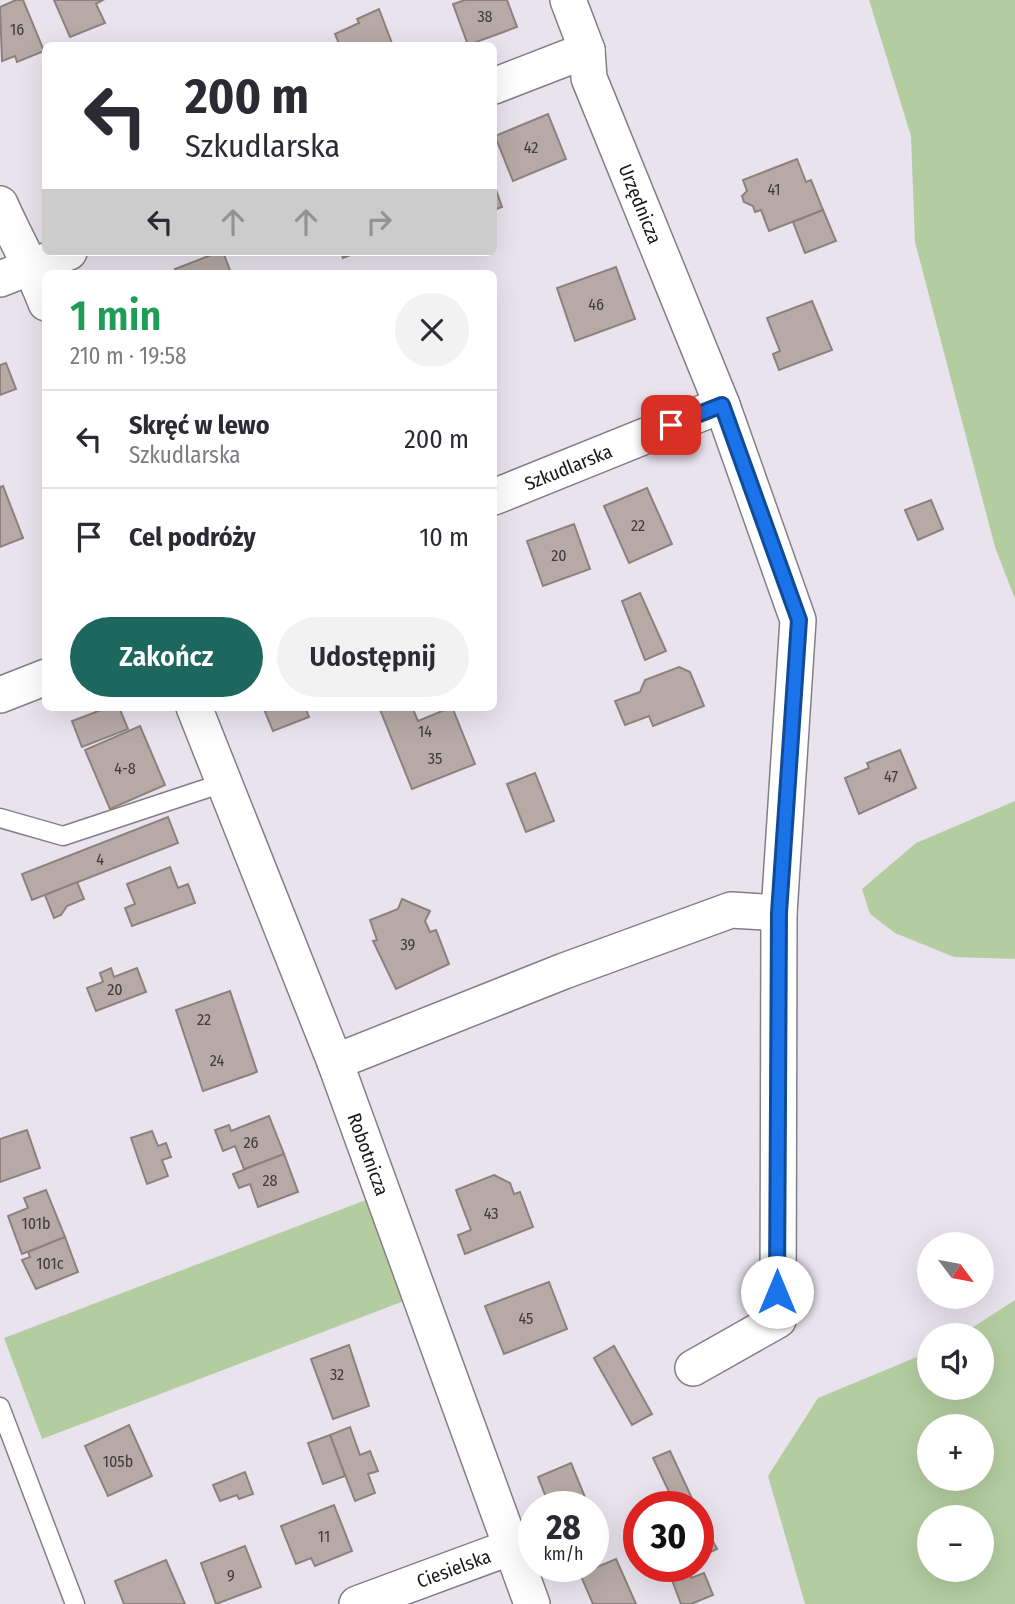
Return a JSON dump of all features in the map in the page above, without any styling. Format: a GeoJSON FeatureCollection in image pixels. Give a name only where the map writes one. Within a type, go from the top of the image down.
{"type":"FeatureCollection","features":[{"type":"Feature","properties":{"kind":"street","name":"Urzędnicza"},"geometry":{"type":"LineString","coordinates":[[568,0],[587,50],[589,78],[722,405],[799,620],[779,913],[778,1320],[694,1368]]}},
{"type":"Feature","properties":{"kind":"street"},"geometry":{"type":"LineString","coordinates":[[497,85],[587,50]]}},
{"type":"Feature","properties":{"kind":"street"},"geometry":{"type":"LineString","coordinates":[[0,204],[17,244],[32,266],[42,292]]}},
{"type":"Feature","properties":{"kind":"street"},"geometry":{"type":"LineString","coordinates":[[0,279],[58,256]]}},
{"type":"Feature","properties":{"kind":"street","name":"Szkudlarska"},"geometry":{"type":"LineString","coordinates":[[497,496],[722,405]]}},
{"type":"Feature","properties":{"kind":"street"},"geometry":{"type":"LineString","coordinates":[[0,695],[42,679]]}},
{"type":"Feature","properties":{"kind":"street","name":"Robotnicza"},"geometry":{"type":"LineString","coordinates":[[196,711],[335,1062],[532,1604]]}},
{"type":"Feature","properties":{"kind":"street"},"geometry":{"type":"LineString","coordinates":[[335,1062],[564,971],[731,910],[779,913]]}},
{"type":"Feature","properties":{"kind":"street","name":"Ciesielska"},"geometry":{"type":"LineString","coordinates":[[357,1604],[511,1547]]}},
{"type":"Feature","properties":{"kind":"lane"},"geometry":{"type":"LineString","coordinates":[[0,818],[64,836],[223,783]]}},
{"type":"Feature","properties":{"kind":"lane"},"geometry":{"type":"LineString","coordinates":[[0,1407],[75,1604]]}},
{"type":"Feature","properties":{"kind":"green space"},"geometry":{"type":"Polygon","coordinates":[[[869,0],[1015,0],[1015,599],[995,547],[915,242],[911,136],[869,0]]]}},
{"type":"Feature","properties":{"kind":"green space"},"geometry":{"type":"Polygon","coordinates":[[[1015,801],[1015,959],[954,957],[895,933],[870,914],[862,889],[916,843],[1015,801]]]}},
{"type":"Feature","properties":{"kind":"green space"},"geometry":{"type":"Polygon","coordinates":[[[366,1200],[404,1301],[42,1439],[4,1338],[366,1200]]]}},
{"type":"Feature","properties":{"kind":"green space"},"geometry":{"type":"Polygon","coordinates":[[[1015,1300],[1015,1604],[805,1604],[768,1476],[818,1398],[917,1357],[917,1400],[994,1400],[994,1323],[980,1323],[1015,1300]]]}},
{"type":"Feature","properties":{"kind":"building"},"geometry":{"type":"Polygon","coordinates":[[[23,0],[42,52],[17,62],[15,56],[2,61],[0,7],[23,0]]]}},
{"type":"Feature","properties":{"kind":"building"},"geometry":{"type":"Polygon","coordinates":[[[54,0],[103,0],[96,4],[105,23],[70,37],[54,0]]]}},
{"type":"Feature","properties":{"kind":"building"},"geometry":{"type":"Polygon","coordinates":[[[465,0],[507,0],[517,27],[476,42],[467,42],[453,4],[465,0]]]}},
{"type":"Feature","properties":{"kind":"building"},"geometry":{"type":"Polygon","coordinates":[[[379,9],[391,42],[338,42],[335,34],[359,23],[357,19],[379,9]]]}},
{"type":"Feature","properties":{"kind":"building"},"geometry":{"type":"Polygon","coordinates":[[[548,114],[566,159],[513,181],[497,135],[548,114]]]}},
{"type":"Feature","properties":{"kind":"building"},"geometry":{"type":"Polygon","coordinates":[[[797,159],[806,182],[811,180],[823,210],[769,231],[761,210],[755,212],[753,206],[744,202],[742,196],[747,191],[743,180],[797,159]]]}},
{"type":"Feature","properties":{"kind":"building"},"geometry":{"type":"Polygon","coordinates":[[[497,193],[502,207],[497,209],[497,193]]]}},
{"type":"Feature","properties":{"kind":"building"},"geometry":{"type":"Polygon","coordinates":[[[823,210],[836,241],[805,253],[793,222],[823,210]]]}},
{"type":"Feature","properties":{"kind":"building"},"geometry":{"type":"Polygon","coordinates":[[[209,256],[225,256],[230,270],[176,270],[209,256]]]}},
{"type":"Feature","properties":{"kind":"building"},"geometry":{"type":"Polygon","coordinates":[[[616,267],[635,319],[575,341],[557,288],[616,267]]]}},
{"type":"Feature","properties":{"kind":"building"},"geometry":{"type":"Polygon","coordinates":[[[812,301],[832,350],[779,370],[773,354],[780,351],[767,318],[812,301]]]}},
{"type":"Feature","properties":{"kind":"building"},"geometry":{"type":"Polygon","coordinates":[[[6,363],[16,389],[0,395],[0,365],[6,363]]]}},
{"type":"Feature","properties":{"kind":"building"},"geometry":{"type":"Polygon","coordinates":[[[3,486],[23,538],[0,547],[0,487],[3,486]]]}},
{"type":"Feature","properties":{"kind":"building"},"geometry":{"type":"Polygon","coordinates":[[[647,488],[672,544],[629,563],[604,506],[647,488]]]}},
{"type":"Feature","properties":{"kind":"building"},"geometry":{"type":"Polygon","coordinates":[[[931,500],[943,529],[918,540],[905,510],[931,500]]]}},
{"type":"Feature","properties":{"kind":"building"},"geometry":{"type":"Polygon","coordinates":[[[574,524],[590,569],[543,586],[527,541],[574,524]]]}},
{"type":"Feature","properties":{"kind":"building"},"geometry":{"type":"Polygon","coordinates":[[[640,593],[666,651],[645,660],[622,601],[640,593]]]}},
{"type":"Feature","properties":{"kind":"building"},"geometry":{"type":"Polygon","coordinates":[[[679,667],[690,672],[704,706],[653,726],[649,716],[625,725],[615,701],[640,692],[645,680],[679,667]]]}},
{"type":"Feature","properties":{"kind":"building"},"geometry":{"type":"Polygon","coordinates":[[[98,711],[121,711],[128,729],[82,747],[72,721],[98,711]]]}},
{"type":"Feature","properties":{"kind":"building"},"geometry":{"type":"Polygon","coordinates":[[[265,711],[307,711],[309,717],[273,731],[265,711]]]}},
{"type":"Feature","properties":{"kind":"building"},"geometry":{"type":"Polygon","coordinates":[[[381,711],[414,711],[418,721],[442,711],[454,711],[475,764],[412,789],[381,711]]]}},
{"type":"Feature","properties":{"kind":"building"},"geometry":{"type":"Polygon","coordinates":[[[140,726],[165,785],[110,809],[85,750],[140,726]]]}},
{"type":"Feature","properties":{"kind":"building"},"geometry":{"type":"Polygon","coordinates":[[[900,750],[916,788],[859,814],[845,778],[869,768],[867,763],[900,750]]]}},
{"type":"Feature","properties":{"kind":"building"},"geometry":{"type":"Polygon","coordinates":[[[535,773],[554,821],[526,832],[507,784],[535,773]]]}},
{"type":"Feature","properties":{"kind":"building"},"geometry":{"type":"Polygon","coordinates":[[[168,817],[178,843],[32,900],[22,874],[168,817]]]}},
{"type":"Feature","properties":{"kind":"building"},"geometry":{"type":"Polygon","coordinates":[[[170,867],[178,888],[188,884],[195,903],[132,926],[125,908],[135,904],[127,884],[170,867]]]}},
{"type":"Feature","properties":{"kind":"building"},"geometry":{"type":"Polygon","coordinates":[[[77,882],[84,899],[67,906],[61,915],[54,918],[45,895],[77,882]]]}},
{"type":"Feature","properties":{"kind":"building"},"geometry":{"type":"Polygon","coordinates":[[[402,899],[430,911],[425,921],[430,932],[436,930],[449,964],[396,989],[373,941],[377,940],[370,920],[398,909],[402,899]]]}},
{"type":"Feature","properties":{"kind":"building"},"geometry":{"type":"Polygon","coordinates":[[[111,968],[114,977],[137,968],[146,992],[96,1011],[87,988],[103,982],[100,973],[111,968]]]}},
{"type":"Feature","properties":{"kind":"building"},"geometry":{"type":"Polygon","coordinates":[[[230,991],[257,1072],[203,1091],[176,1010],[230,991]]]}},
{"type":"Feature","properties":{"kind":"building"},"geometry":{"type":"Polygon","coordinates":[[[269,1116],[284,1154],[244,1169],[235,1146],[223,1151],[215,1130],[229,1125],[231,1131],[269,1116]]]}},
{"type":"Feature","properties":{"kind":"building"},"geometry":{"type":"Polygon","coordinates":[[[27,1130],[40,1168],[0,1182],[0,1139],[27,1130]]]}},
{"type":"Feature","properties":{"kind":"building"},"geometry":{"type":"Polygon","coordinates":[[[152,1131],[158,1146],[166,1143],[171,1157],[162,1160],[168,1176],[147,1184],[131,1138],[152,1131]]]}},
{"type":"Feature","properties":{"kind":"building"},"geometry":{"type":"Polygon","coordinates":[[[284,1154],[298,1192],[258,1207],[250,1184],[239,1188],[233,1174],[284,1154]]]}},
{"type":"Feature","properties":{"kind":"building"},"geometry":{"type":"Polygon","coordinates":[[[494,1175],[510,1183],[514,1194],[520,1192],[533,1227],[465,1254],[458,1235],[471,1230],[456,1190],[494,1175]]]}},
{"type":"Feature","properties":{"kind":"building"},"geometry":{"type":"Polygon","coordinates":[[[46,1190],[65,1237],[22,1254],[8,1216],[28,1208],[24,1198],[46,1190]]]}},
{"type":"Feature","properties":{"kind":"building"},"geometry":{"type":"Polygon","coordinates":[[[65,1237],[78,1272],[36,1289],[22,1260],[30,1257],[28,1252],[65,1237]]]}},
{"type":"Feature","properties":{"kind":"building"},"geometry":{"type":"Polygon","coordinates":[[[549,1282],[567,1329],[504,1354],[485,1306],[549,1282]]]}},
{"type":"Feature","properties":{"kind":"building"},"geometry":{"type":"Polygon","coordinates":[[[349,1345],[369,1406],[333,1419],[311,1359],[349,1345]]]}},
{"type":"Feature","properties":{"kind":"building"},"geometry":{"type":"Polygon","coordinates":[[[614,1346],[652,1414],[632,1425],[594,1358],[614,1346]]]}},
{"type":"Feature","properties":{"kind":"building"},"geometry":{"type":"Polygon","coordinates":[[[129,1425],[152,1476],[108,1496],[85,1446],[129,1425]]]}},
{"type":"Feature","properties":{"kind":"building"},"geometry":{"type":"Polygon","coordinates":[[[350,1427],[360,1455],[370,1451],[378,1471],[368,1474],[375,1493],[355,1501],[330,1435],[350,1427]]]}},
{"type":"Feature","properties":{"kind":"building"},"geometry":{"type":"Polygon","coordinates":[[[330,1435],[345,1476],[323,1484],[308,1443],[330,1435]]]}},
{"type":"Feature","properties":{"kind":"building"},"geometry":{"type":"Polygon","coordinates":[[[670,1451],[689,1491],[669,1491],[653,1458],[670,1451]]]}},
{"type":"Feature","properties":{"kind":"building"},"geometry":{"type":"Polygon","coordinates":[[[571,1463],[582,1491],[544,1491],[538,1477],[571,1463]]]}},
{"type":"Feature","properties":{"kind":"building"},"geometry":{"type":"Polygon","coordinates":[[[245,1472],[253,1494],[239,1499],[237,1495],[220,1501],[213,1485],[245,1472]]]}},
{"type":"Feature","properties":{"kind":"building"},"geometry":{"type":"Polygon","coordinates":[[[334,1505],[352,1551],[315,1566],[311,1558],[296,1564],[281,1526],[334,1505]]]}},
{"type":"Feature","properties":{"kind":"building"},"geometry":{"type":"Polygon","coordinates":[[[245,1546],[261,1587],[216,1604],[201,1563],[245,1546]]]}},
{"type":"Feature","properties":{"kind":"building"},"geometry":{"type":"Polygon","coordinates":[[[616,1559],[623,1575],[623,1582],[626,1582],[636,1604],[593,1604],[583,1582],[609,1582],[609,1562],[616,1559]]]}},
{"type":"Feature","properties":{"kind":"building"},"geometry":{"type":"Polygon","coordinates":[[[166,1560],[185,1604],[124,1604],[115,1581],[166,1560]]]}},
{"type":"Feature","properties":{"kind":"building"},"geometry":{"type":"Polygon","coordinates":[[[673,1582],[708,1582],[713,1595],[691,1604],[681,1604],[673,1582]]]}},
{"type":"Feature","properties":{"kind":"route"},"geometry":{"type":"LineString","coordinates":[[671,425],[722,405],[799,620],[779,913],[777,1292]]}}]}
